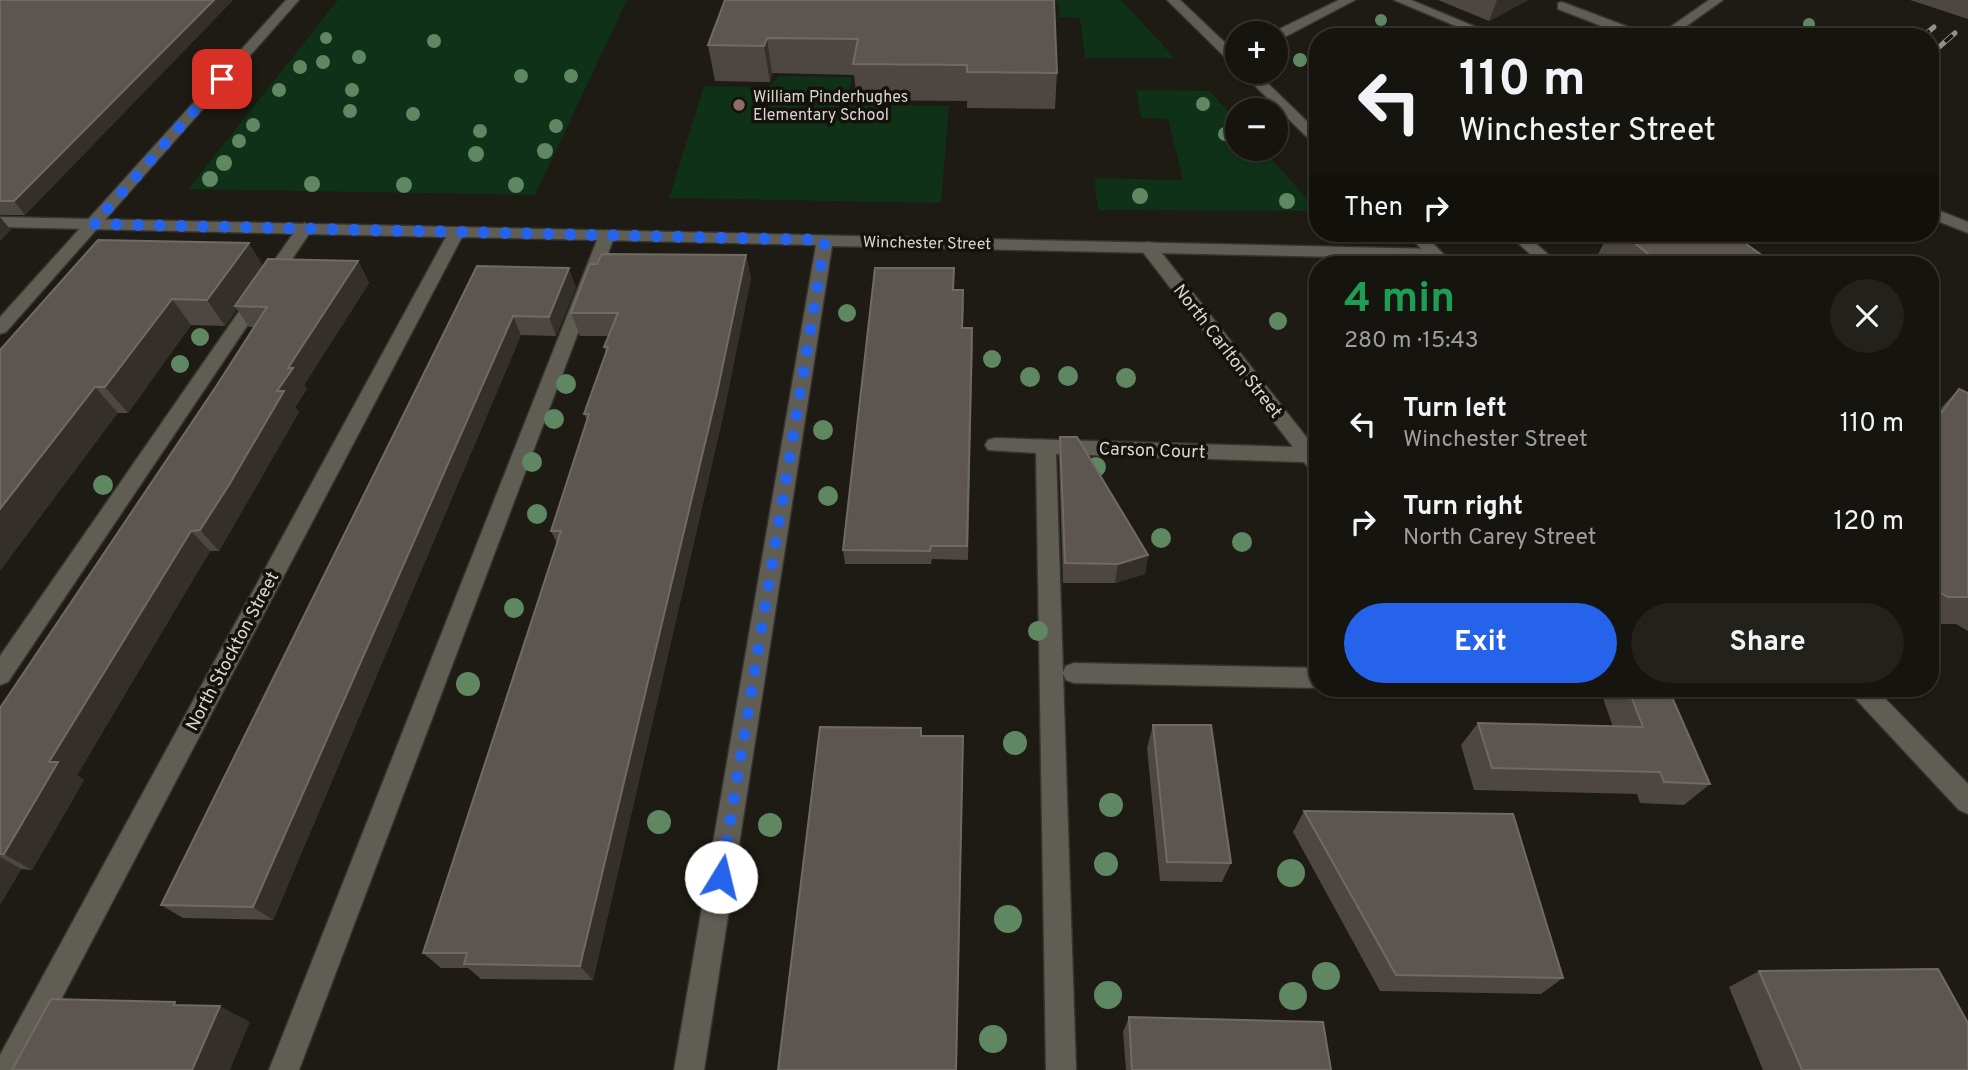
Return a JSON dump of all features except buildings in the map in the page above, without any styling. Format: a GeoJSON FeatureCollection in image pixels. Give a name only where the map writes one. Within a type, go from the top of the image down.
{"type":"FeatureCollection","features":[{"type":"Feature","properties":{"kind":"street"},"geometry":{"type":"LineString","coordinates":[[0,328],[293,0]]}},
{"type":"Feature","properties":{"kind":"street"},"geometry":{"type":"LineString","coordinates":[[1174,0],[1225,48]]}},
{"type":"Feature","properties":{"kind":"street"},"geometry":{"type":"LineString","coordinates":[[1288,30],[1349,0]]}},
{"type":"Feature","properties":{"kind":"street"},"geometry":{"type":"LineString","coordinates":[[1401,0],[1471,28]]}},
{"type":"Feature","properties":{"kind":"street"},"geometry":{"type":"LineString","coordinates":[[1675,28],[1717,0]]}},
{"type":"Feature","properties":{"kind":"street"},"geometry":{"type":"LineString","coordinates":[[1562,6],[1619,28]]}},
{"type":"Feature","properties":{"kind":"street"},"geometry":{"type":"LineString","coordinates":[[1260,84],[1309,131]]}},
{"type":"Feature","properties":{"kind":"street"},"geometry":{"type":"LineString","coordinates":[[1939,216],[1968,228]]}},
{"type":"Feature","properties":{"kind":"street","name":"Winchester Street"},"geometry":{"type":"LineString","coordinates":[[0,222],[1148,247],[1367,256]]}},
{"type":"Feature","properties":{"kind":"street"},"geometry":{"type":"LineString","coordinates":[[0,675],[304,228]]}},
{"type":"Feature","properties":{"kind":"street","name":"North Stockton Street"},"geometry":{"type":"LineString","coordinates":[[8,1070],[457,232]]}},
{"type":"Feature","properties":{"kind":"street"},"geometry":{"type":"LineString","coordinates":[[284,1070],[607,235]]}},
{"type":"Feature","properties":{"kind":"street"},"geometry":{"type":"LineString","coordinates":[[689,1070],[825,240]]}},
{"type":"Feature","properties":{"kind":"street"},"geometry":{"type":"LineString","coordinates":[[1422,242],[1437,256]]}},
{"type":"Feature","properties":{"kind":"street"},"geometry":{"type":"LineString","coordinates":[[1526,242],[1542,256]]}},
{"type":"Feature","properties":{"kind":"street","name":"North Carlton Street"},"geometry":{"type":"LineString","coordinates":[[1148,247],[1309,455]]}},
{"type":"Feature","properties":{"kind":"street","name":"Carson Court"},"geometry":{"type":"LineString","coordinates":[[995,445],[1309,460]]}},
{"type":"Feature","properties":{"kind":"street"},"geometry":{"type":"LineString","coordinates":[[1046,447],[1061,1070]]}},
{"type":"Feature","properties":{"kind":"street"},"geometry":{"type":"LineString","coordinates":[[1074,673],[1309,678]]}},
{"type":"Feature","properties":{"kind":"street"},"geometry":{"type":"LineString","coordinates":[[1869,697],[1968,802]]}},
{"type":"Feature","properties":{"kind":"green space"},"geometry":{"type":"Polygon","coordinates":[[[338,0],[627,0],[535,195],[188,189],[338,0]]]}},
{"type":"Feature","properties":{"kind":"green space"},"geometry":{"type":"Polygon","coordinates":[[[1052,0],[1121,0],[1175,58],[1085,58],[1080,18],[1059,17],[1059,4],[1052,0]]]}},
{"type":"Feature","properties":{"kind":"green space"},"geometry":{"type":"Polygon","coordinates":[[[779,76],[852,77],[846,104],[949,106],[941,203],[669,198],[704,86],[769,87],[779,76]]]}},
{"type":"Feature","properties":{"kind":"green space"},"geometry":{"type":"Polygon","coordinates":[[[1136,90],[1210,91],[1225,108],[1225,161],[1274,161],[1309,201],[1309,211],[1098,210],[1094,178],[1183,180],[1168,119],[1141,118],[1136,90]]]}},
{"type":"Feature","properties":{"kind":"railway"},"geometry":{"type":"LineString","coordinates":[[1939,47],[1955,33]]}},
{"type":"Feature","properties":{"kind":"place","name":"William Pinderhughes Elementary School"},"geometry":{"type":"Point","coordinates":[739,105]}},
{"type":"Feature","properties":{"kind":"route"},"geometry":{"type":"LineString","coordinates":[[222,79],[94,224],[825,240],[721,877]]}}]}
